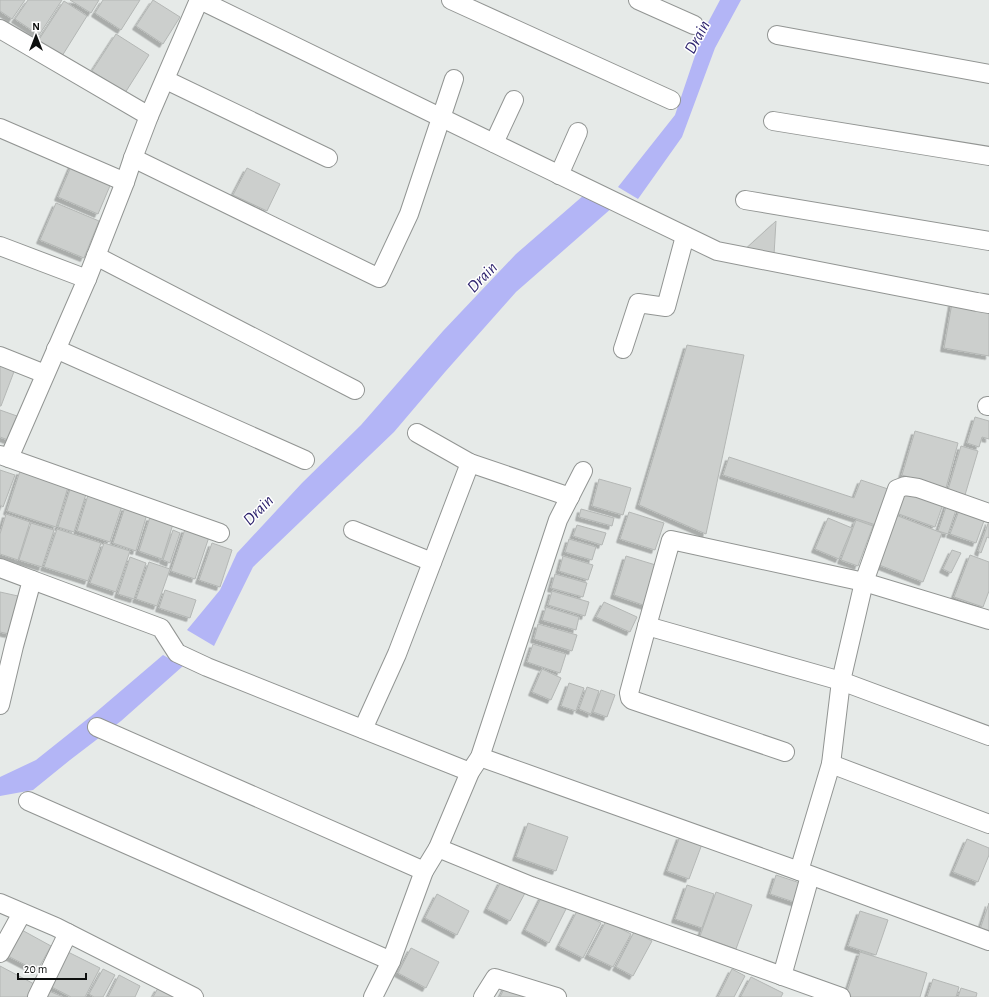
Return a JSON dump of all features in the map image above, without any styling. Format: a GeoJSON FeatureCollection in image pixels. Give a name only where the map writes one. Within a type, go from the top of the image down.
{"type":"FeatureCollection","features":[{"type":"Feature","properties":{"kind":"street"},"geometry":{"type":"LineString","coordinates":[[220,533],[4,457],[45,374],[96,256],[149,116],[200,0],[717,251],[989,304]]}},
{"type":"Feature","properties":{"kind":"street"},"geometry":{"type":"LineString","coordinates":[[638,0],[694,25]]}},
{"type":"Feature","properties":{"kind":"street"},"geometry":{"type":"LineString","coordinates":[[455,1],[670,100]]}},
{"type":"Feature","properties":{"kind":"street"},"geometry":{"type":"LineString","coordinates":[[0,29],[149,116]]}},
{"type":"Feature","properties":{"kind":"street"},"geometry":{"type":"LineString","coordinates":[[777,35],[989,74]]}},
{"type":"Feature","properties":{"kind":"street"},"geometry":{"type":"LineString","coordinates":[[133,158],[379,278],[409,214],[454,79]]}},
{"type":"Feature","properties":{"kind":"street"},"geometry":{"type":"LineString","coordinates":[[166,80],[328,158]]}},
{"type":"Feature","properties":{"kind":"street"},"geometry":{"type":"LineString","coordinates":[[494,143],[514,100]]}},
{"type":"Feature","properties":{"kind":"street"},"geometry":{"type":"LineString","coordinates":[[773,121],[989,156]]}},
{"type":"Feature","properties":{"kind":"street"},"geometry":{"type":"LineString","coordinates":[[0,128],[125,182]]}},
{"type":"Feature","properties":{"kind":"street"},"geometry":{"type":"LineString","coordinates":[[559,175],[578,132]]}},
{"type":"Feature","properties":{"kind":"street"},"geometry":{"type":"LineString","coordinates":[[745,200],[989,241]]}},
{"type":"Feature","properties":{"kind":"street"},"geometry":{"type":"LineString","coordinates":[[622,349],[638,303],[666,307],[684,236]]}},
{"type":"Feature","properties":{"kind":"street"},"geometry":{"type":"LineString","coordinates":[[0,246],[86,279]]}},
{"type":"Feature","properties":{"kind":"street"},"geometry":{"type":"LineString","coordinates":[[96,256],[355,390]]}},
{"type":"Feature","properties":{"kind":"street"},"geometry":{"type":"LineString","coordinates":[[56,349],[305,460]]}},
{"type":"Feature","properties":{"kind":"street"},"geometry":{"type":"LineString","coordinates":[[0,356],[45,374]]}},
{"type":"Feature","properties":{"kind":"street"},"geometry":{"type":"LineString","coordinates":[[416,433],[470,463],[570,497]]}},
{"type":"Feature","properties":{"kind":"street"},"geometry":{"type":"LineString","coordinates":[[363,730],[397,654],[470,463]]}},
{"type":"Feature","properties":{"kind":"street"},"geometry":{"type":"LineString","coordinates":[[373,997],[391,961],[424,871],[438,848],[470,772],[480,757],[558,520],[583,471]]}},
{"type":"Feature","properties":{"kind":"street"},"geometry":{"type":"LineString","coordinates":[[782,976],[804,874],[831,764],[841,681],[864,582],[897,488],[905,486],[918,488],[989,513]]}},
{"type":"Feature","properties":{"kind":"street"},"geometry":{"type":"LineString","coordinates":[[353,530],[432,562]]}},
{"type":"Feature","properties":{"kind":"street"},"geometry":{"type":"LineString","coordinates":[[785,752],[632,700],[630,698],[629,693],[646,626],[671,540],[864,582],[989,620]]}},
{"type":"Feature","properties":{"kind":"street"},"geometry":{"type":"LineString","coordinates":[[0,568],[161,628],[177,653],[207,667],[470,772]]}},
{"type":"Feature","properties":{"kind":"street"},"geometry":{"type":"LineString","coordinates":[[0,705],[32,580]]}},
{"type":"Feature","properties":{"kind":"street"},"geometry":{"type":"LineString","coordinates":[[646,626],[841,681],[989,736]]}},
{"type":"Feature","properties":{"kind":"street"},"geometry":{"type":"LineString","coordinates":[[97,727],[424,871]]}},
{"type":"Feature","properties":{"kind":"street"},"geometry":{"type":"LineString","coordinates":[[480,757],[989,941]]}},
{"type":"Feature","properties":{"kind":"street"},"geometry":{"type":"LineString","coordinates":[[831,764],[989,824]]}},
{"type":"Feature","properties":{"kind":"street"},"geometry":{"type":"LineString","coordinates":[[28,801],[391,961]]}},
{"type":"Feature","properties":{"kind":"street"},"geometry":{"type":"LineString","coordinates":[[438,848],[531,886],[841,997]]}},
{"type":"Feature","properties":{"kind":"street"},"geometry":{"type":"LineString","coordinates":[[0,903],[68,933],[194,997]]}},
{"type":"Feature","properties":{"kind":"street"},"geometry":{"type":"LineString","coordinates":[[0,953],[22,913]]}},
{"type":"Feature","properties":{"kind":"street"},"geometry":{"type":"LineString","coordinates":[[37,997],[68,933]]}},
{"type":"Feature","properties":{"kind":"street"},"geometry":{"type":"LineString","coordinates":[[484,997],[495,978],[557,997]]}},
{"type":"Feature","properties":{"kind":"water"},"geometry":{"type":"Polygon","coordinates":[[[720,0],[741,0],[715,48],[682,137],[638,199],[618,187],[675,115],[703,32],[720,0]]]}},
{"type":"Feature","properties":{"kind":"water"},"geometry":{"type":"Polygon","coordinates":[[[584,195],[613,207],[516,292],[394,432],[253,567],[214,646],[187,630],[220,590],[237,553],[302,483],[361,425],[443,331],[516,254],[584,195]]]}},
{"type":"Feature","properties":{"kind":"water"},"geometry":{"type":"Polygon","coordinates":[[[163,655],[183,666],[121,721],[33,790],[0,796],[0,777],[36,760],[95,713],[163,655]]]}},
{"type":"Feature","properties":{"kind":"building"},"geometry":{"type":"Polygon","coordinates":[[[0,0],[25,0],[12,19],[0,11],[0,0]]]}},
{"type":"Feature","properties":{"kind":"building"},"geometry":{"type":"Polygon","coordinates":[[[28,0],[62,0],[39,35],[15,19],[28,0]]]}},
{"type":"Feature","properties":{"kind":"building"},"geometry":{"type":"Polygon","coordinates":[[[70,0],[99,0],[91,13],[70,0]]]}},
{"type":"Feature","properties":{"kind":"building"},"geometry":{"type":"Polygon","coordinates":[[[103,0],[140,0],[121,30],[95,13],[103,0]]]}},
{"type":"Feature","properties":{"kind":"building"},"geometry":{"type":"Polygon","coordinates":[[[153,0],[180,17],[163,44],[136,26],[153,0]]]}},
{"type":"Feature","properties":{"kind":"building"},"geometry":{"type":"Polygon","coordinates":[[[64,1],[87,16],[62,56],[38,41],[64,1]]]}},
{"type":"Feature","properties":{"kind":"building"},"geometry":{"type":"Polygon","coordinates":[[[116,34],[149,55],[125,93],[92,71],[116,34]]]}},
{"type":"Feature","properties":{"kind":"building"},"geometry":{"type":"Polygon","coordinates":[[[72,164],[112,181],[98,214],[58,197],[72,164]]]}},
{"type":"Feature","properties":{"kind":"building"},"geometry":{"type":"Polygon","coordinates":[[[247,168],[280,184],[267,211],[233,195],[247,168]]]}},
{"type":"Feature","properties":{"kind":"building"},"geometry":{"type":"Polygon","coordinates":[[[56,203],[99,221],[84,258],[40,240],[56,203]]]}},
{"type":"Feature","properties":{"kind":"building"},"geometry":{"type":"Polygon","coordinates":[[[776,221],[774,255],[742,252],[776,221]]]}},
{"type":"Feature","properties":{"kind":"building"},"geometry":{"type":"Polygon","coordinates":[[[952,303],[989,309],[989,356],[944,348],[952,303]]]}},
{"type":"Feature","properties":{"kind":"building"},"geometry":{"type":"Polygon","coordinates":[[[687,345],[744,355],[706,534],[639,505],[687,345]]]}},
{"type":"Feature","properties":{"kind":"building"},"geometry":{"type":"Polygon","coordinates":[[[0,363],[15,369],[1,406],[0,406],[0,363]]]}},
{"type":"Feature","properties":{"kind":"building"},"geometry":{"type":"Polygon","coordinates":[[[0,410],[17,416],[8,440],[0,437],[0,410]]]}},
{"type":"Feature","properties":{"kind":"building"},"geometry":{"type":"Polygon","coordinates":[[[975,417],[989,421],[989,439],[982,437],[979,447],[967,443],[975,417]]]}},
{"type":"Feature","properties":{"kind":"building"},"geometry":{"type":"Polygon","coordinates":[[[915,431],[958,443],[946,488],[902,475],[915,431]]]}},
{"type":"Feature","properties":{"kind":"building"},"geometry":{"type":"Polygon","coordinates":[[[961,446],[978,451],[965,495],[948,490],[961,446]]]}},
{"type":"Feature","properties":{"kind":"building"},"geometry":{"type":"Polygon","coordinates":[[[729,457],[854,498],[861,480],[891,490],[879,526],[723,475],[729,457]]]}},
{"type":"Feature","properties":{"kind":"building"},"geometry":{"type":"Polygon","coordinates":[[[0,470],[15,475],[3,507],[0,505],[0,470]]]}},
{"type":"Feature","properties":{"kind":"building"},"geometry":{"type":"Polygon","coordinates":[[[20,471],[68,487],[56,527],[7,511],[20,471]]]}},
{"type":"Feature","properties":{"kind":"building"},"geometry":{"type":"Polygon","coordinates":[[[599,479],[631,488],[623,515],[592,506],[599,479]]]}},
{"type":"Feature","properties":{"kind":"building"},"geometry":{"type":"Polygon","coordinates":[[[71,486],[87,491],[74,532],[58,527],[71,486]]]}},
{"type":"Feature","properties":{"kind":"building"},"geometry":{"type":"Polygon","coordinates":[[[904,490],[943,504],[935,527],[896,513],[904,490]]]}},
{"type":"Feature","properties":{"kind":"building"},"geometry":{"type":"Polygon","coordinates":[[[88,495],[122,506],[110,542],[77,531],[88,495]]]}},
{"type":"Feature","properties":{"kind":"building"},"geometry":{"type":"Polygon","coordinates":[[[947,504],[957,507],[948,534],[938,531],[947,504]]]}},
{"type":"Feature","properties":{"kind":"building"},"geometry":{"type":"Polygon","coordinates":[[[125,507],[147,514],[136,551],[113,543],[125,507]]]}},
{"type":"Feature","properties":{"kind":"building"},"geometry":{"type":"Polygon","coordinates":[[[960,508],[985,518],[976,543],[950,534],[960,508]]]}},
{"type":"Feature","properties":{"kind":"building"},"geometry":{"type":"Polygon","coordinates":[[[581,509],[614,518],[612,526],[579,517],[581,509]]]}},
{"type":"Feature","properties":{"kind":"building"},"geometry":{"type":"Polygon","coordinates":[[[629,512],[664,523],[655,550],[620,539],[629,512]]]}},
{"type":"Feature","properties":{"kind":"building"},"geometry":{"type":"Polygon","coordinates":[[[6,514],[30,522],[18,560],[0,554],[0,534],[6,514]]]}},
{"type":"Feature","properties":{"kind":"building"},"geometry":{"type":"Polygon","coordinates":[[[893,514],[942,533],[923,582],[874,563],[893,514]]]}},
{"type":"Feature","properties":{"kind":"building"},"geometry":{"type":"Polygon","coordinates":[[[150,517],[173,524],[162,559],[139,551],[150,517]]]}},
{"type":"Feature","properties":{"kind":"building"},"geometry":{"type":"Polygon","coordinates":[[[828,518],[852,528],[839,559],[815,549],[828,518]]]}},
{"type":"Feature","properties":{"kind":"building"},"geometry":{"type":"Polygon","coordinates":[[[856,520],[873,526],[858,566],[841,560],[856,520]]]}},
{"type":"Feature","properties":{"kind":"building"},"geometry":{"type":"Polygon","coordinates":[[[989,521],[989,538],[987,537],[981,553],[978,551],[989,521]]]}},
{"type":"Feature","properties":{"kind":"building"},"geometry":{"type":"Polygon","coordinates":[[[31,523],[54,530],[42,567],[19,560],[31,523]]]}},
{"type":"Feature","properties":{"kind":"building"},"geometry":{"type":"Polygon","coordinates":[[[577,525],[606,533],[602,545],[573,536],[577,525]]]}},
{"type":"Feature","properties":{"kind":"building"},"geometry":{"type":"Polygon","coordinates":[[[57,529],[101,543],[88,581],[44,567],[57,529]]]}},
{"type":"Feature","properties":{"kind":"building"},"geometry":{"type":"Polygon","coordinates":[[[185,529],[209,537],[195,579],[171,571],[185,529]]]}},
{"type":"Feature","properties":{"kind":"building"},"geometry":{"type":"Polygon","coordinates":[[[173,530],[180,533],[170,563],[163,560],[173,530]]]}},
{"type":"Feature","properties":{"kind":"building"},"geometry":{"type":"Polygon","coordinates":[[[569,539],[596,547],[592,560],[565,552],[569,539]]]}},
{"type":"Feature","properties":{"kind":"building"},"geometry":{"type":"Polygon","coordinates":[[[104,543],[130,551],[116,592],[90,583],[104,543]]]}},
{"type":"Feature","properties":{"kind":"building"},"geometry":{"type":"Polygon","coordinates":[[[212,543],[232,550],[220,587],[199,580],[212,543]]]}},
{"type":"Feature","properties":{"kind":"building"},"geometry":{"type":"Polygon","coordinates":[[[952,550],[961,553],[951,573],[943,569],[952,550]]]}},
{"type":"Feature","properties":{"kind":"building"},"geometry":{"type":"Polygon","coordinates":[[[970,555],[989,562],[989,591],[983,607],[954,597],[970,555]]]}},
{"type":"Feature","properties":{"kind":"building"},"geometry":{"type":"Polygon","coordinates":[[[563,556],[593,565],[588,580],[559,571],[563,556]]]}},
{"type":"Feature","properties":{"kind":"building"},"geometry":{"type":"Polygon","coordinates":[[[626,556],[659,566],[646,606],[614,595],[626,556]]]}},
{"type":"Feature","properties":{"kind":"building"},"geometry":{"type":"Polygon","coordinates":[[[130,557],[146,563],[134,599],[118,594],[130,557]]]}},
{"type":"Feature","properties":{"kind":"building"},"geometry":{"type":"Polygon","coordinates":[[[149,562],[170,569],[157,606],[136,599],[149,562]]]}},
{"type":"Feature","properties":{"kind":"building"},"geometry":{"type":"Polygon","coordinates":[[[555,574],[587,583],[583,597],[551,588],[555,574]]]}},
{"type":"Feature","properties":{"kind":"building"},"geometry":{"type":"Polygon","coordinates":[[[165,590],[196,600],[190,618],[159,608],[165,590]]]}},
{"type":"Feature","properties":{"kind":"building"},"geometry":{"type":"Polygon","coordinates":[[[552,591],[589,602],[585,616],[548,605],[552,591]]]}},
{"type":"Feature","properties":{"kind":"building"},"geometry":{"type":"Polygon","coordinates":[[[0,592],[18,596],[9,634],[0,632],[0,592]]]}},
{"type":"Feature","properties":{"kind":"building"},"geometry":{"type":"Polygon","coordinates":[[[604,602],[637,617],[630,632],[596,617],[604,602]]]}},
{"type":"Feature","properties":{"kind":"building"},"geometry":{"type":"Polygon","coordinates":[[[546,607],[579,617],[576,630],[542,620],[546,607]]]}},
{"type":"Feature","properties":{"kind":"building"},"geometry":{"type":"Polygon","coordinates":[[[538,624],[577,635],[572,651],[534,639],[538,624]]]}},
{"type":"Feature","properties":{"kind":"building"},"geometry":{"type":"Polygon","coordinates":[[[533,644],[566,654],[560,673],[527,662],[533,644]]]}},
{"type":"Feature","properties":{"kind":"building"},"geometry":{"type":"Polygon","coordinates":[[[542,669],[561,678],[551,700],[532,692],[542,669]]]}},
{"type":"Feature","properties":{"kind":"building"},"geometry":{"type":"Polygon","coordinates":[[[569,683],[584,688],[576,711],[561,706],[569,683]]]}},
{"type":"Feature","properties":{"kind":"building"},"geometry":{"type":"Polygon","coordinates":[[[587,687],[599,691],[591,714],[579,709],[587,687]]]}},
{"type":"Feature","properties":{"kind":"building"},"geometry":{"type":"Polygon","coordinates":[[[601,690],[615,695],[607,717],[593,712],[601,690]]]}},
{"type":"Feature","properties":{"kind":"building"},"geometry":{"type":"Polygon","coordinates":[[[528,823],[568,837],[556,871],[516,857],[528,823]]]}},
{"type":"Feature","properties":{"kind":"building"},"geometry":{"type":"Polygon","coordinates":[[[680,836],[702,844],[689,879],[667,871],[680,836]]]}},
{"type":"Feature","properties":{"kind":"building"},"geometry":{"type":"Polygon","coordinates":[[[967,839],[989,848],[989,855],[978,882],[953,872],[967,839]]]}},
{"type":"Feature","properties":{"kind":"building"},"geometry":{"type":"Polygon","coordinates":[[[776,875],[803,884],[797,903],[770,894],[776,875]]]}},
{"type":"Feature","properties":{"kind":"building"},"geometry":{"type":"Polygon","coordinates":[[[501,881],[525,893],[510,921],[487,909],[501,881]]]}},
{"type":"Feature","properties":{"kind":"building"},"geometry":{"type":"Polygon","coordinates":[[[687,885],[714,894],[702,928],[675,919],[687,885]]]}},
{"type":"Feature","properties":{"kind":"building"},"geometry":{"type":"Polygon","coordinates":[[[716,892],[752,905],[736,949],[700,936],[716,892]]]}},
{"type":"Feature","properties":{"kind":"building"},"geometry":{"type":"Polygon","coordinates":[[[437,894],[469,911],[457,935],[425,918],[437,894]]]}},
{"type":"Feature","properties":{"kind":"building"},"geometry":{"type":"Polygon","coordinates":[[[542,896],[566,909],[549,943],[525,930],[542,896]]]}},
{"type":"Feature","properties":{"kind":"building"},"geometry":{"type":"Polygon","coordinates":[[[989,903],[989,939],[978,935],[989,903]]]}},
{"type":"Feature","properties":{"kind":"building"},"geometry":{"type":"Polygon","coordinates":[[[577,911],[601,923],[583,958],[559,946],[577,911]]]}},
{"type":"Feature","properties":{"kind":"building"},"geometry":{"type":"Polygon","coordinates":[[[860,911],[888,920],[876,955],[848,946],[860,911]]]}},
{"type":"Feature","properties":{"kind":"building"},"geometry":{"type":"Polygon","coordinates":[[[606,921],[631,934],[613,967],[588,955],[606,921]]]}},
{"type":"Feature","properties":{"kind":"building"},"geometry":{"type":"Polygon","coordinates":[[[20,929],[51,946],[37,971],[6,955],[20,929]]]}},
{"type":"Feature","properties":{"kind":"building"},"geometry":{"type":"Polygon","coordinates":[[[634,932],[652,941],[633,976],[616,967],[634,932]]]}},
{"type":"Feature","properties":{"kind":"building"},"geometry":{"type":"Polygon","coordinates":[[[411,948],[439,962],[426,988],[398,973],[411,948]]]}},
{"type":"Feature","properties":{"kind":"building"},"geometry":{"type":"Polygon","coordinates":[[[64,950],[100,968],[85,997],[71,997],[46,984],[64,950]]]}},
{"type":"Feature","properties":{"kind":"building"},"geometry":{"type":"Polygon","coordinates":[[[860,952],[927,973],[920,997],[852,997],[846,995],[860,952]]]}},
{"type":"Feature","properties":{"kind":"building"},"geometry":{"type":"Polygon","coordinates":[[[0,966],[36,985],[30,997],[0,997],[0,966]]]}},
{"type":"Feature","properties":{"kind":"building"},"geometry":{"type":"Polygon","coordinates":[[[103,969],[115,975],[103,997],[94,997],[89,994],[103,969]]]}},
{"type":"Feature","properties":{"kind":"building"},"geometry":{"type":"Polygon","coordinates":[[[732,969],[745,976],[734,997],[718,997],[732,969]]]}},
{"type":"Feature","properties":{"kind":"building"},"geometry":{"type":"Polygon","coordinates":[[[119,975],[140,986],[135,997],[108,997],[119,975]]]}},
{"type":"Feature","properties":{"kind":"building"},"geometry":{"type":"Polygon","coordinates":[[[751,977],[783,993],[781,997],[741,996],[751,977]]]}},
{"type":"Feature","properties":{"kind":"building"},"geometry":{"type":"Polygon","coordinates":[[[933,979],[959,987],[956,997],[927,997],[933,979]]]}},
{"type":"Feature","properties":{"kind":"building"},"geometry":{"type":"Polygon","coordinates":[[[506,985],[528,997],[500,997],[506,985]]]}},
{"type":"Feature","properties":{"kind":"building"},"geometry":{"type":"Polygon","coordinates":[[[158,988],[176,997],[153,997],[158,988]]]}},
{"type":"Feature","properties":{"kind":"building"},"geometry":{"type":"Polygon","coordinates":[[[961,988],[977,993],[976,997],[958,997],[961,988]]]}},
{"type":"Feature","properties":{"kind":"building"},"geometry":{"type":"Polygon","coordinates":[[[49,991],[63,997],[46,997],[49,991]]]}},
{"type":"Feature","properties":{"kind":"water label","name":"Drain"},"geometry":{"type":"Point","coordinates":[697,37]}},
{"type":"Feature","properties":{"kind":"water label","name":"Drain"},"geometry":{"type":"Point","coordinates":[482,277]}},
{"type":"Feature","properties":{"kind":"water label","name":"Drain"},"geometry":{"type":"Point","coordinates":[258,510]}}]}
